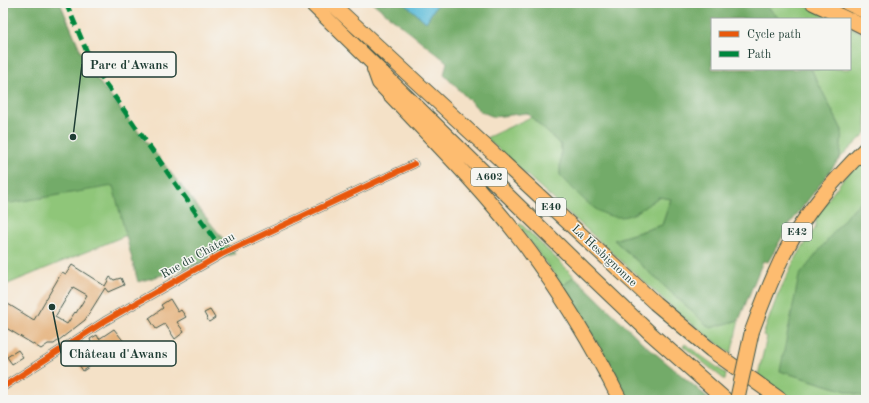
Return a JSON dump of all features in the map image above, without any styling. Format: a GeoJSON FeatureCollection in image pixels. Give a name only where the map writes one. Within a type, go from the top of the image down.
{"type":"FeatureCollection","features":[{"type":"Feature","properties":{"kind":"highway"},"geometry":{"type":"LineString","coordinates":[[311,3],[372,63],[379,83],[483,194],[530,252],[576,320],[620,400]]}},
{"type":"Feature","properties":{"kind":"highway","name":"La Hesbignonne"},"geometry":{"type":"LineString","coordinates":[[331,3],[655,303],[711,350],[781,400]]}},
{"type":"Feature","properties":{"kind":"highway"},"geometry":{"type":"LineString","coordinates":[[813,3],[845,18]]}},
{"type":"Feature","properties":{"kind":"highway"},"geometry":{"type":"LineString","coordinates":[[847,3],[866,12]]}},
{"type":"Feature","properties":{"kind":"highway"},"geometry":{"type":"LineString","coordinates":[[851,20],[866,28]]}},
{"type":"Feature","properties":{"kind":"highway","name":"A602"},"geometry":{"type":"LineString","coordinates":[[372,63],[588,275],[649,332],[726,400]]}},
{"type":"Feature","properties":{"kind":"highway","name":"E42"},"geometry":{"type":"LineString","coordinates":[[737,400],[752,331],[785,250],[822,194],[866,148]]}},
{"type":"Feature","properties":{"kind":"street","name":"Rue du Château"},"geometry":{"type":"LineString","coordinates":[[3,387],[105,321],[224,252],[414,164]]}},
{"type":"Feature","properties":{"kind":"green space"},"geometry":{"type":"Polygon","coordinates":[[[3,3],[60,3],[88,68],[197,206],[3,286],[3,3]]]}},
{"type":"Feature","properties":{"kind":"green space"},"geometry":{"type":"Polygon","coordinates":[[[3,3],[60,3],[88,68],[235,254],[138,282],[113,186],[11,203],[3,199],[3,3]]]}},
{"type":"Feature","properties":{"kind":"green space"},"geometry":{"type":"Polygon","coordinates":[[[373,3],[404,3],[426,22],[438,3],[728,3],[728,6],[763,3],[779,18],[711,18],[711,70],[812,70],[842,130],[840,158],[789,225],[768,262],[763,261],[739,320],[710,328],[614,240],[662,225],[671,199],[659,197],[635,213],[624,217],[603,213],[593,207],[584,200],[560,175],[561,145],[527,113],[494,117],[480,111],[444,75],[447,62],[373,3]]]}},
{"type":"Feature","properties":{"kind":"green space"},"geometry":{"type":"Polygon","coordinates":[[[763,3],[800,3],[831,18],[779,18],[763,3]]]}},
{"type":"Feature","properties":{"kind":"green space"},"geometry":{"type":"Polygon","coordinates":[[[851,28],[866,35],[866,133],[840,158],[842,130],[812,70],[851,70],[851,28]]]}},
{"type":"Feature","properties":{"kind":"green space"},"geometry":{"type":"Polygon","coordinates":[[[531,117],[561,145],[560,175],[634,214],[659,197],[671,199],[662,225],[614,240],[710,328],[739,320],[731,354],[683,317],[486,138],[531,117]]]}},
{"type":"Feature","properties":{"kind":"green space"},"geometry":{"type":"Polygon","coordinates":[[[866,155],[866,197],[849,213],[780,371],[866,397],[866,400],[793,400],[758,375],[767,337],[763,335],[777,297],[794,261],[816,227],[816,215],[844,178],[866,155]]]}},
{"type":"Feature","properties":{"kind":"green space"},"geometry":{"type":"Polygon","coordinates":[[[866,197],[866,397],[780,371],[799,276],[849,213],[866,197]]]}},
{"type":"Feature","properties":{"kind":"green space"},"geometry":{"type":"Polygon","coordinates":[[[520,223],[574,276],[563,286],[518,226],[520,223]]]}},
{"type":"Feature","properties":{"kind":"green space"},"geometry":{"type":"Polygon","coordinates":[[[574,276],[644,344],[711,400],[628,400],[601,350],[563,286],[574,276]]]}},
{"type":"Feature","properties":{"kind":"green space"},"geometry":{"type":"Polygon","coordinates":[[[685,344],[726,374],[725,380],[683,346],[685,344]]]}},
{"type":"Feature","properties":{"kind":"water"},"geometry":{"type":"Polygon","coordinates":[[[404,3],[438,3],[426,22],[404,3]]]}},
{"type":"Feature","properties":{"kind":"building"},"geometry":{"type":"Polygon","coordinates":[[[72,265],[105,286],[110,277],[114,280],[121,278],[124,285],[108,292],[105,288],[85,320],[54,344],[48,344],[41,349],[3,326],[3,301],[34,320],[62,272],[66,274],[72,265]],[[73,287],[55,317],[67,324],[87,295],[73,287]]]}},
{"type":"Feature","properties":{"kind":"building"},"geometry":{"type":"Polygon","coordinates":[[[170,299],[178,312],[181,310],[186,317],[177,322],[184,332],[175,339],[165,324],[156,329],[149,318],[163,308],[161,305],[170,299]]]}},
{"type":"Feature","properties":{"kind":"building"},"geometry":{"type":"Polygon","coordinates":[[[210,310],[215,318],[209,322],[204,313],[210,310]]]}},
{"type":"Feature","properties":{"kind":"building"},"geometry":{"type":"Polygon","coordinates":[[[114,329],[125,343],[122,345],[125,348],[116,355],[113,351],[83,371],[78,363],[81,360],[75,353],[91,342],[90,339],[97,335],[99,339],[114,329]]]}},
{"type":"Feature","properties":{"kind":"building"},"geometry":{"type":"Polygon","coordinates":[[[18,350],[23,357],[12,364],[7,357],[18,350]]]}},
{"type":"Feature","properties":{"kind":"marked path"},"geometry":{"type":"LineString","coordinates":[[66,3],[93,66],[224,253]]}},
{"type":"Feature","properties":{"kind":"cycle path"},"geometry":{"type":"LineString","coordinates":[[3,387],[105,321],[224,253],[414,164]]}},
{"type":"Feature","properties":{"kind":"place","name":"Parc d'Awans"},"geometry":{"type":"Point","coordinates":[73,137]}},
{"type":"Feature","properties":{"kind":"place","name":"Château d'Awans"},"geometry":{"type":"Point","coordinates":[52,307]}}]}
